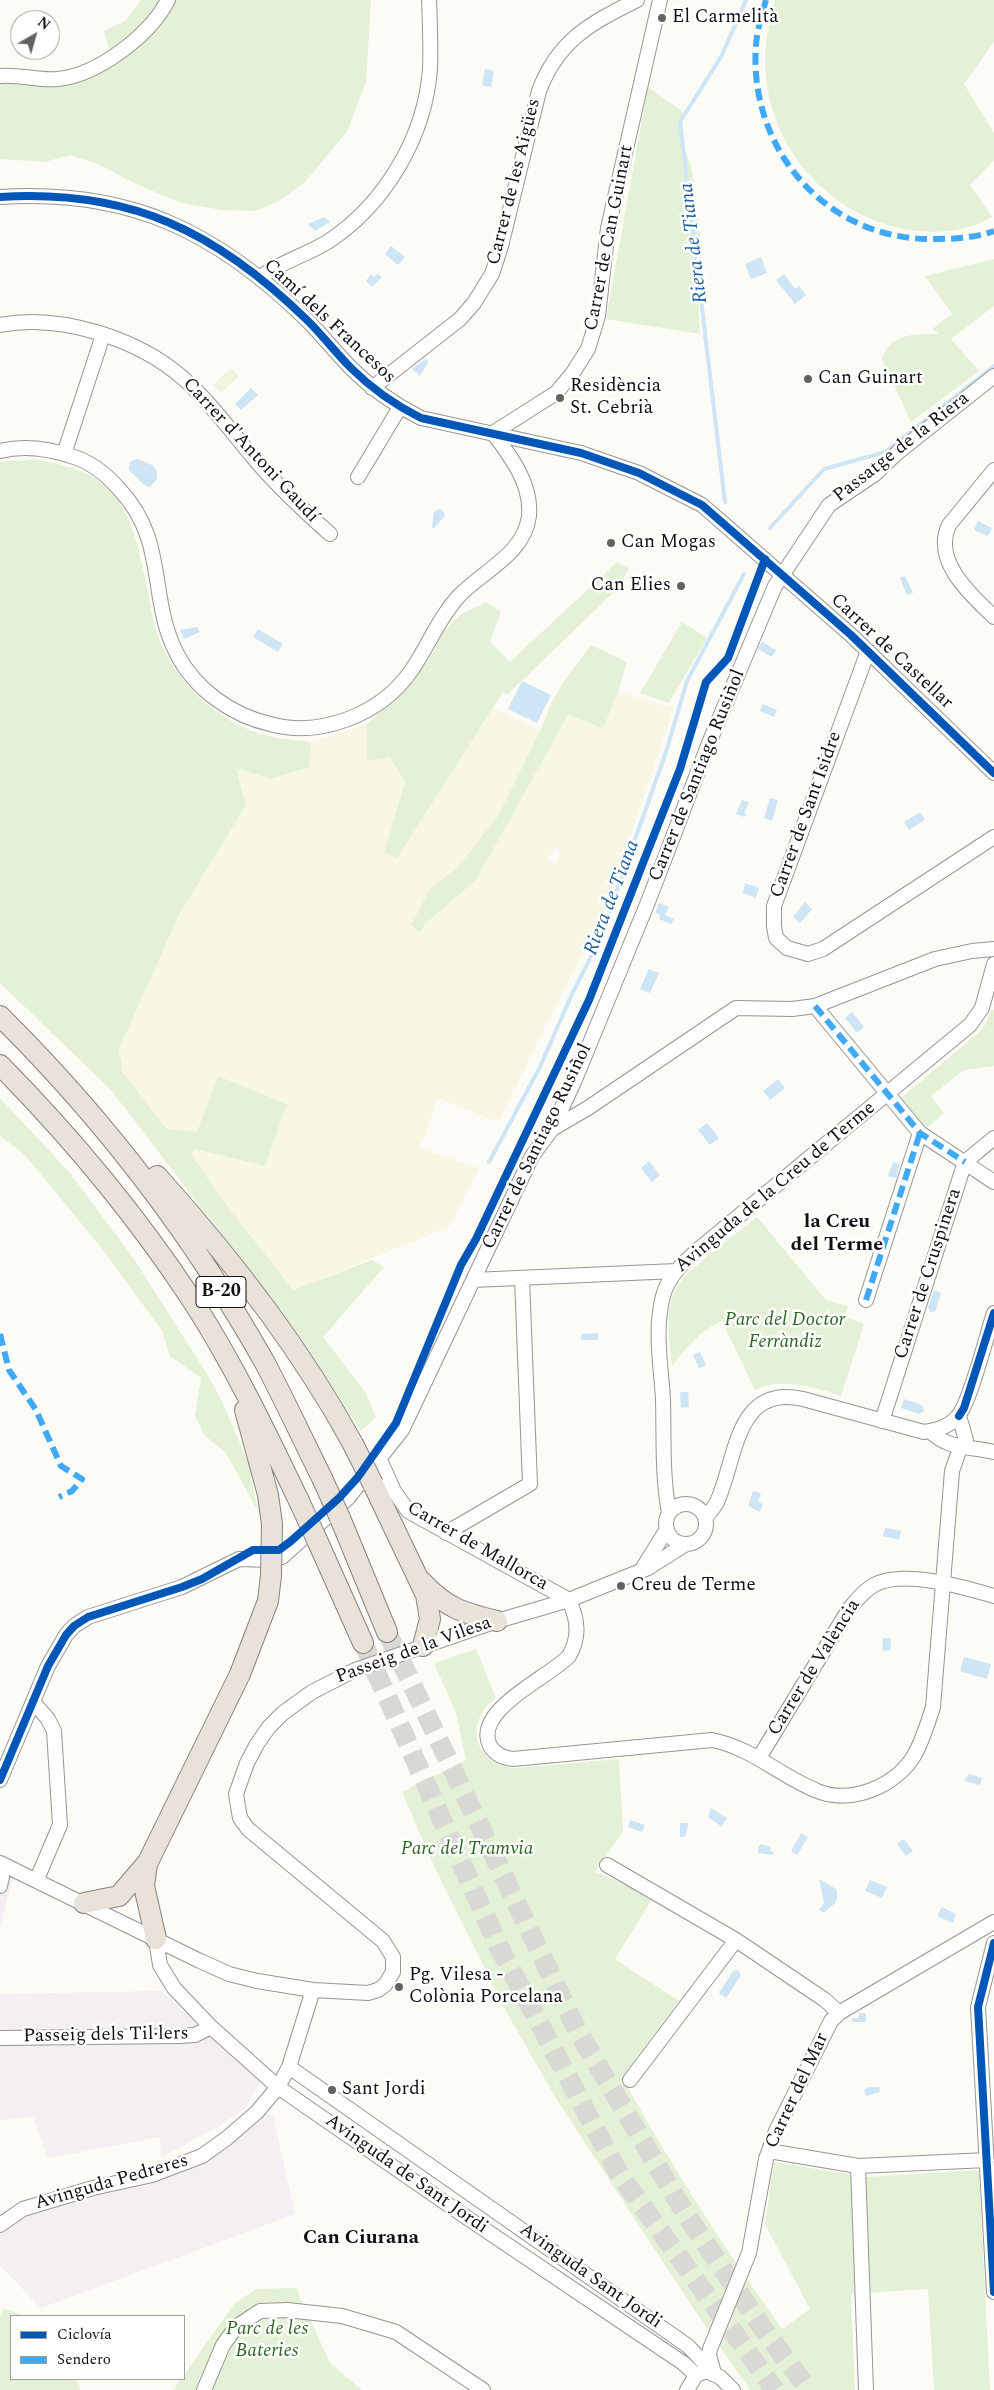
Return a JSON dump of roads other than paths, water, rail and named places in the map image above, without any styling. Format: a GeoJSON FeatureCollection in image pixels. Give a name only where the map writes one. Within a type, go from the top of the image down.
{"type":"FeatureCollection","features":[{"type":"Feature","properties":{"kind":"highway","name":"B-20"},"geometry":{"type":"LineString","coordinates":[[0,1016],[37,1053],[135,1166],[204,1264],[265,1364],[322,1478],[387,1632]]}},
{"type":"Feature","properties":{"kind":"highway","name":"B-20"},"geometry":{"type":"LineString","coordinates":[[0,1065],[52,1118],[132,1215],[193,1302],[233,1370],[300,1501],[363,1643]]}},
{"type":"Feature","properties":{"kind":"highway","name":"B-20"},"geometry":{"type":"LineString","coordinates":[[97,1120],[153,1172],[248,1284],[316,1380],[353,1444],[426,1595],[430,1619],[423,1646]]}},
{"type":"Feature","properties":{"kind":"highway"},"geometry":{"type":"LineString","coordinates":[[84,1903],[119,1896],[148,1862],[240,1674],[268,1600],[271,1575],[272,1524],[268,1495],[233,1370]]}},
{"type":"Feature","properties":{"kind":"highway","name":"B-20"},"geometry":{"type":"LineString","coordinates":[[417,1576],[446,1604],[459,1612],[497,1621]]}},
{"type":"Feature","properties":{"kind":"highway"},"geometry":{"type":"LineString","coordinates":[[148,1862],[144,1886],[156,1939]]}},
{"type":"Feature","properties":{"kind":"street"},"geometry":{"type":"LineString","coordinates":[[0,76],[13,75],[57,79],[73,76],[100,63],[144,34],[160,15],[168,0]]}},
{"type":"Feature","properties":{"kind":"street"},"geometry":{"type":"LineString","coordinates":[[258,278],[315,250],[352,224],[383,190],[396,171],[408,147],[424,104],[430,70],[429,0]]}},
{"type":"Feature","properties":{"kind":"street","name":"Carrer de les Aigües"},"geometry":{"type":"LineString","coordinates":[[372,388],[446,332],[474,302],[492,274],[501,246],[544,77],[564,47],[577,34],[595,21],[637,0]]}},
{"type":"Feature","properties":{"kind":"street","name":"Carrer de Can Guinart"},"geometry":{"type":"LineString","coordinates":[[493,433],[556,393],[572,374],[588,349],[598,316],[608,228],[660,0]]}},
{"type":"Feature","properties":{"kind":"street","name":"Camí dels Francesos"},"geometry":{"type":"LineString","coordinates":[[0,197],[30,195],[79,199],[135,209],[175,225],[216,246],[258,278],[320,332],[350,368],[372,388],[400,407],[421,418],[469,430],[493,433],[581,452],[639,473],[708,509],[763,557]]}},
{"type":"Feature","properties":{"kind":"street","name":"Carrer d'Antoni Gaudí"},"geometry":{"type":"LineString","coordinates":[[0,325],[13,323],[61,323],[103,335],[160,362],[183,378],[219,414],[272,478],[330,534]]}},
{"type":"Feature","properties":{"kind":"street"},"geometry":{"type":"LineString","coordinates":[[64,454],[103,335]]}},
{"type":"Feature","properties":{"kind":"street","name":"Passatge de la Riera"},"geometry":{"type":"LineString","coordinates":[[784,575],[829,505],[875,474],[897,453],[994,376]]}},
{"type":"Feature","properties":{"kind":"street"},"geometry":{"type":"LineString","coordinates":[[358,477],[400,407]]}},
{"type":"Feature","properties":{"kind":"street"},"geometry":{"type":"LineString","coordinates":[[469,430],[513,463]]}},
{"type":"Feature","properties":{"kind":"street"},"geometry":{"type":"LineString","coordinates":[[0,451],[24,447],[64,454],[86,461],[100,471],[127,498],[140,515],[150,541],[169,638],[189,674],[209,694],[232,710],[272,725],[300,727],[342,721],[368,710],[390,694],[410,672],[433,631],[454,601],[482,574],[507,557],[516,547],[524,534],[529,517],[529,496],[523,479],[493,433]]}},
{"type":"Feature","properties":{"kind":"street"},"geometry":{"type":"LineString","coordinates":[[994,470],[949,525],[946,532],[944,549],[954,572],[994,617]]}},
{"type":"Feature","properties":{"kind":"street","name":"Carrer de Castellar"},"geometry":{"type":"LineString","coordinates":[[763,557],[868,651],[994,774]]}},
{"type":"Feature","properties":{"kind":"street","name":"Carrer de Santiago Rusiñol"},"geometry":{"type":"LineString","coordinates":[[34,1702],[48,1666],[66,1635],[74,1626],[88,1617],[182,1587],[239,1559],[274,1559],[282,1557],[348,1498],[402,1430],[532,1156],[552,1129],[574,1082],[644,911],[709,743],[775,586],[784,575]]}},
{"type":"Feature","properties":{"kind":"street","name":"Carrer de Sant Isidre"},"geometry":{"type":"LineString","coordinates":[[868,651],[774,906],[776,938],[787,948],[808,954],[823,949],[994,838]]}},
{"type":"Feature","properties":{"kind":"street"},"geometry":{"type":"LineString","coordinates":[[552,1129],[588,1108],[736,1008],[815,1006],[935,959],[972,951],[994,949]]}},
{"type":"Feature","properties":{"kind":"street","name":"Avinguda de la Creu de Terme"},"geometry":{"type":"LineString","coordinates":[[669,1514],[665,1487],[663,1397],[658,1334],[663,1296],[676,1271],[699,1249],[970,1025],[982,1008],[994,964]]}},
{"type":"Feature","properties":{"kind":"street"},"geometry":{"type":"LineString","coordinates":[[815,1006],[920,1133],[994,1182]]}},
{"type":"Feature","properties":{"kind":"street"},"geometry":{"type":"LineString","coordinates":[[866,1300],[920,1133]]}},
{"type":"Feature","properties":{"kind":"street"},"geometry":{"type":"LineString","coordinates":[[965,1162],[994,1138]]}},
{"type":"Feature","properties":{"kind":"street","name":"Carrer de Cruspinera"},"geometry":{"type":"LineString","coordinates":[[882,1421],[965,1162]]}},
{"type":"Feature","properties":{"kind":"street"},"geometry":{"type":"LineString","coordinates":[[473,1280],[676,1271]]}},
{"type":"Feature","properties":{"kind":"street"},"geometry":{"type":"LineString","coordinates":[[446,1533],[530,1484],[522,1278]]}},
{"type":"Feature","properties":{"kind":"street"},"geometry":{"type":"LineString","coordinates":[[705,1518],[716,1504],[747,1419],[760,1403],[772,1398],[787,1395],[924,1432],[954,1420],[964,1408],[994,1314]]}},
{"type":"Feature","properties":{"kind":"street"},"geometry":{"type":"LineString","coordinates":[[954,1420],[967,1445]]}},
{"type":"Feature","properties":{"kind":"street"},"geometry":{"type":"LineString","coordinates":[[930,1431],[943,1442],[967,1445],[994,1452]]}},
{"type":"Feature","properties":{"kind":"street"},"geometry":{"type":"LineString","coordinates":[[570,1600],[576,1621],[575,1645],[569,1656],[515,1697],[493,1717],[488,1727],[488,1739],[492,1749],[507,1758],[712,1740],[739,1747],[816,1791],[840,1796],[867,1793],[896,1776],[914,1756],[924,1735],[933,1707],[952,1471],[967,1445]]}},
{"type":"Feature","properties":{"kind":"street","name":"Carrer de Mallorca"},"geometry":{"type":"LineString","coordinates":[[380,1460],[394,1491],[408,1511],[570,1600]]}},
{"type":"Feature","properties":{"kind":"street"},"geometry":{"type":"LineString","coordinates":[[665,1487],[689,1505],[705,1518],[706,1524],[702,1536],[692,1543],[686,1544],[674,1540],[667,1529],[669,1514],[672,1509],[689,1505],[721,1490]]}},
{"type":"Feature","properties":{"kind":"street","name":"Passeig de la Vilesa"},"geometry":{"type":"LineString","coordinates":[[640,1570],[655,1551],[667,1529]]}},
{"type":"Feature","properties":{"kind":"street","name":"Passeig de la Vilesa"},"geometry":{"type":"LineString","coordinates":[[313,1990],[368,1993],[378,1990],[390,1979],[394,1964],[389,1949],[374,1932],[248,1829],[240,1818],[236,1794],[256,1744],[283,1713],[332,1681],[355,1670],[497,1621],[570,1600],[648,1568],[686,1544]]}},
{"type":"Feature","properties":{"kind":"street","name":"Carrer de València"},"geometry":{"type":"LineString","coordinates":[[759,1758],[849,1609],[862,1594],[873,1586],[888,1580],[943,1582],[994,1596]]}},
{"type":"Feature","properties":{"kind":"street"},"geometry":{"type":"LineString","coordinates":[[0,1780],[34,1702],[48,1719],[54,1731],[60,1826],[37,1880]]}},
{"type":"Feature","properties":{"kind":"street"},"geometry":{"type":"LineString","coordinates":[[6,1865],[229,1974],[313,1990]]}},
{"type":"Feature","properties":{"kind":"street"},"geometry":{"type":"LineString","coordinates":[[607,1865],[736,1940],[825,2000],[839,2013]]}},
{"type":"Feature","properties":{"kind":"street"},"geometry":{"type":"LineString","coordinates":[[0,1876],[2,1877],[0,1886]]}},
{"type":"Feature","properties":{"kind":"street","name":"Carrer del Mar"},"geometry":{"type":"LineString","coordinates":[[714,2373],[709,2354],[710,2349],[749,2253],[769,2151],[776,2131],[831,2021],[839,2013],[994,1922]]}},
{"type":"Feature","properties":{"kind":"street","name":"Avinguda de Sant Jordi"},"geometry":{"type":"LineString","coordinates":[[156,1939],[160,1965],[168,1980],[211,2027],[278,2087],[683,2362],[696,2375]]}},
{"type":"Feature","properties":{"kind":"street"},"geometry":{"type":"LineString","coordinates":[[630,2080],[736,1940]]}},
{"type":"Feature","properties":{"kind":"street"},"geometry":{"type":"LineString","coordinates":[[994,1943],[978,2007],[994,2292]]}},
{"type":"Feature","properties":{"kind":"street","name":"Avinguda Pedreres"},"geometry":{"type":"LineString","coordinates":[[0,2225],[22,2209],[93,2188],[152,2175],[202,2156],[256,2112],[278,2087],[289,2067],[313,1990]]}},
{"type":"Feature","properties":{"kind":"street","name":"Passeig dels Til·lers"},"geometry":{"type":"LineString","coordinates":[[0,2038],[180,2036],[195,2035],[211,2027]]}},
{"type":"Feature","properties":{"kind":"street","name":"Avinguda Sant Jordi"},"geometry":{"type":"LineString","coordinates":[[289,2067],[688,2346],[733,2390]]}},
{"type":"Feature","properties":{"kind":"street"},"geometry":{"type":"LineString","coordinates":[[769,2151],[858,2166],[987,2160]]}},
{"type":"Feature","properties":{"kind":"street"},"geometry":{"type":"LineString","coordinates":[[858,2166],[866,2390]]}},
{"type":"Feature","properties":{"kind":"street"},"geometry":{"type":"LineString","coordinates":[[204,2390],[223,2344],[236,2327],[260,2311],[287,2310],[342,2316],[396,2332],[483,2390]]}},
{"type":"Feature","properties":{"kind":"street"},"geometry":{"type":"LineString","coordinates":[[687,2390],[696,2375],[706,2372],[714,2373]]}},
{"type":"Feature","properties":{"kind":"water"},"geometry":{"type":"Polygon","coordinates":[[[485,69],[494,71],[491,87],[482,85],[485,69]]]}},
{"type":"Feature","properties":{"kind":"water"},"geometry":{"type":"Polygon","coordinates":[[[324,217],[330,222],[315,231],[308,224],[324,217]]]}},
{"type":"Feature","properties":{"kind":"water"},"geometry":{"type":"Polygon","coordinates":[[[391,246],[405,257],[398,265],[385,254],[391,246]]]}},
{"type":"Feature","properties":{"kind":"water"},"geometry":{"type":"Polygon","coordinates":[[[761,257],[767,273],[751,279],[745,264],[761,257]]]}},
{"type":"Feature","properties":{"kind":"water"},"geometry":{"type":"Polygon","coordinates":[[[371,274],[374,277],[377,274],[382,277],[372,287],[366,281],[371,274]]]}},
{"type":"Feature","properties":{"kind":"water"},"geometry":{"type":"Polygon","coordinates":[[[784,274],[795,289],[799,286],[806,295],[795,304],[776,280],[784,274]]]}},
{"type":"Feature","properties":{"kind":"water"},"geometry":{"type":"Polygon","coordinates":[[[427,359],[428,363],[420,376],[412,369],[427,359]]]}},
{"type":"Feature","properties":{"kind":"water"},"geometry":{"type":"Polygon","coordinates":[[[251,388],[258,395],[241,410],[235,404],[251,388]]]}},
{"type":"Feature","properties":{"kind":"water"},"geometry":{"type":"Polygon","coordinates":[[[137,459],[152,465],[157,471],[157,479],[150,487],[144,485],[129,470],[130,462],[137,459]]]}},
{"type":"Feature","properties":{"kind":"water"},"geometry":{"type":"Polygon","coordinates":[[[438,509],[443,510],[445,516],[433,529],[434,512],[438,509]]]}},
{"type":"Feature","properties":{"kind":"water"},"geometry":{"type":"Polygon","coordinates":[[[978,521],[992,528],[988,536],[974,530],[978,521]]]}},
{"type":"Feature","properties":{"kind":"water"},"geometry":{"type":"Polygon","coordinates":[[[905,576],[913,593],[907,595],[900,578],[905,576]]]}},
{"type":"Feature","properties":{"kind":"water"},"geometry":{"type":"Polygon","coordinates":[[[197,627],[200,632],[184,639],[180,630],[197,627]]]}},
{"type":"Feature","properties":{"kind":"water"},"geometry":{"type":"Polygon","coordinates":[[[258,629],[283,644],[278,652],[253,637],[258,629]]]}},
{"type":"Feature","properties":{"kind":"water"},"geometry":{"type":"Polygon","coordinates":[[[762,642],[776,650],[772,657],[758,649],[762,642]]]}},
{"type":"Feature","properties":{"kind":"water"},"geometry":{"type":"Polygon","coordinates":[[[522,681],[551,695],[537,723],[508,709],[522,681]]]}},
{"type":"Feature","properties":{"kind":"water"},"geometry":{"type":"Polygon","coordinates":[[[763,704],[777,710],[774,717],[760,711],[763,704]]]}},
{"type":"Feature","properties":{"kind":"water"},"geometry":{"type":"Polygon","coordinates":[[[770,798],[778,800],[772,821],[764,818],[770,798]]]}},
{"type":"Feature","properties":{"kind":"water"},"geometry":{"type":"Polygon","coordinates":[[[742,800],[749,802],[744,817],[736,814],[742,800]]]}},
{"type":"Feature","properties":{"kind":"water"},"geometry":{"type":"Polygon","coordinates":[[[920,812],[925,820],[909,830],[904,822],[920,812]]]}},
{"type":"Feature","properties":{"kind":"water"},"geometry":{"type":"Polygon","coordinates":[[[745,883],[759,888],[756,898],[743,893],[745,883]]]}},
{"type":"Feature","properties":{"kind":"water"},"geometry":{"type":"Polygon","coordinates":[[[805,902],[812,909],[800,923],[793,917],[805,902]]]}},
{"type":"Feature","properties":{"kind":"water"},"geometry":{"type":"Polygon","coordinates":[[[659,903],[669,907],[665,915],[674,919],[671,924],[659,919],[660,915],[655,913],[659,903]]]}},
{"type":"Feature","properties":{"kind":"water"},"geometry":{"type":"Polygon","coordinates":[[[649,969],[659,973],[650,993],[640,989],[649,969]]]}},
{"type":"Feature","properties":{"kind":"water"},"geometry":{"type":"Polygon","coordinates":[[[852,1012],[864,1027],[857,1033],[845,1018],[852,1012]]]}},
{"type":"Feature","properties":{"kind":"water"},"geometry":{"type":"Polygon","coordinates":[[[778,1079],[785,1088],[770,1100],[763,1091],[778,1079]]]}},
{"type":"Feature","properties":{"kind":"water"},"geometry":{"type":"Polygon","coordinates":[[[707,1123],[719,1138],[710,1145],[698,1130],[707,1123]]]}},
{"type":"Feature","properties":{"kind":"water"},"geometry":{"type":"Polygon","coordinates":[[[649,1161],[660,1175],[652,1182],[641,1168],[649,1161]]]}},
{"type":"Feature","properties":{"kind":"water"},"geometry":{"type":"Polygon","coordinates":[[[893,1162],[900,1164],[896,1178],[888,1176],[893,1162]]]}},
{"type":"Feature","properties":{"kind":"water"},"geometry":{"type":"Polygon","coordinates":[[[934,1290],[941,1293],[936,1310],[931,1313],[928,1307],[934,1290]]]}},
{"type":"Feature","properties":{"kind":"water"},"geometry":{"type":"Polygon","coordinates":[[[598,1333],[598,1340],[581,1340],[581,1334],[598,1333]]]}},
{"type":"Feature","properties":{"kind":"water"},"geometry":{"type":"Polygon","coordinates":[[[700,1352],[706,1365],[699,1368],[693,1355],[700,1352]]]}},
{"type":"Feature","properties":{"kind":"water"},"geometry":{"type":"Polygon","coordinates":[[[680,1392],[688,1392],[689,1407],[681,1408],[680,1392]]]}},
{"type":"Feature","properties":{"kind":"water"},"geometry":{"type":"Polygon","coordinates":[[[904,1399],[922,1405],[924,1411],[919,1414],[901,1408],[904,1399]]]}},
{"type":"Feature","properties":{"kind":"water"},"geometry":{"type":"Polygon","coordinates":[[[753,1491],[761,1493],[758,1502],[763,1504],[760,1512],[748,1506],[753,1491]]]}},
{"type":"Feature","properties":{"kind":"water"},"geometry":{"type":"Polygon","coordinates":[[[885,1528],[901,1531],[899,1540],[883,1536],[885,1528]]]}},
{"type":"Feature","properties":{"kind":"water"},"geometry":{"type":"Polygon","coordinates":[[[883,1638],[891,1638],[890,1651],[882,1650],[883,1638]]]}},
{"type":"Feature","properties":{"kind":"water"},"geometry":{"type":"Polygon","coordinates":[[[964,1657],[991,1664],[987,1679],[960,1671],[964,1657]]]}},
{"type":"Feature","properties":{"kind":"water"},"geometry":{"type":"Polygon","coordinates":[[[969,1774],[982,1778],[980,1785],[964,1781],[969,1774]]]}},
{"type":"Feature","properties":{"kind":"water"},"geometry":{"type":"Polygon","coordinates":[[[711,1808],[727,1818],[722,1827],[708,1817],[711,1808]]]}},
{"type":"Feature","properties":{"kind":"water"},"geometry":{"type":"Polygon","coordinates":[[[630,1820],[645,1825],[642,1832],[628,1827],[630,1820]]]}},
{"type":"Feature","properties":{"kind":"water"},"geometry":{"type":"Polygon","coordinates":[[[680,1823],[689,1823],[685,1837],[680,1837],[680,1823]]]}},
{"type":"Feature","properties":{"kind":"water"},"geometry":{"type":"Polygon","coordinates":[[[801,1833],[808,1837],[797,1855],[791,1851],[801,1833]]]}},
{"type":"Feature","properties":{"kind":"water"},"geometry":{"type":"Polygon","coordinates":[[[904,1839],[913,1851],[906,1856],[897,1844],[904,1839]]]}},
{"type":"Feature","properties":{"kind":"water"},"geometry":{"type":"Polygon","coordinates":[[[761,1844],[771,1847],[770,1851],[774,1852],[773,1855],[758,1853],[758,1848],[761,1844]]]}},
{"type":"Feature","properties":{"kind":"water"},"geometry":{"type":"Polygon","coordinates":[[[819,1879],[836,1889],[837,1894],[836,1901],[824,1913],[819,1910],[824,1903],[819,1879]]]}},
{"type":"Feature","properties":{"kind":"water"},"geometry":{"type":"Polygon","coordinates":[[[870,1880],[887,1887],[882,1898],[865,1891],[870,1880]]]}},
{"type":"Feature","properties":{"kind":"water"},"geometry":{"type":"Polygon","coordinates":[[[942,1907],[956,1914],[953,1923],[937,1916],[942,1907]]]}},
{"type":"Feature","properties":{"kind":"water"},"geometry":{"type":"Polygon","coordinates":[[[738,1970],[741,1975],[726,1998],[719,1993],[733,1971],[738,1970]]]}},
{"type":"Feature","properties":{"kind":"water"},"geometry":{"type":"Polygon","coordinates":[[[859,2013],[866,2013],[866,2022],[852,2022],[852,2018],[858,2018],[859,2013]]]}},
{"type":"Feature","properties":{"kind":"water"},"geometry":{"type":"Polygon","coordinates":[[[869,2087],[879,2087],[880,2092],[866,2096],[864,2090],[869,2087]]]}},
{"type":"Feature","properties":{"kind":"waterway","name":"Riera de Tiana"},"geometry":{"type":"LineString","coordinates":[[725,502],[680,122],[722,55],[746,0]]}},
{"type":"Feature","properties":{"kind":"waterway"},"geometry":{"type":"LineString","coordinates":[[770,528],[824,469],[885,452],[994,366]]}},
{"type":"Feature","properties":{"kind":"waterway","name":"Riera de Tiana"},"geometry":{"type":"LineString","coordinates":[[489,1162],[540,1067],[572,994],[599,941],[666,752],[687,681],[744,574]]}},
{"type":"Feature","properties":{"kind":"tunnel"},"geometry":{"type":"LineString","coordinates":[[387,1632],[577,2030],[685,2213],[764,2330],[809,2390]]}},
{"type":"Feature","properties":{"kind":"tunnel"},"geometry":{"type":"LineString","coordinates":[[363,1643],[498,1945],[619,2174],[775,2390]]}},
{"type":"Feature","properties":{"kind":"place","name":"El Carmelità"},"geometry":{"type":"Point","coordinates":[662,18]}},
{"type":"Feature","properties":{"kind":"place","name":"Can Guinart"},"geometry":{"type":"Point","coordinates":[808,379]}},
{"type":"Feature","properties":{"kind":"place","name":"Residència St. Cebrià"},"geometry":{"type":"Point","coordinates":[560,398]}},
{"type":"Feature","properties":{"kind":"place","name":"Can Mogas"},"geometry":{"type":"Point","coordinates":[611,543]}},
{"type":"Feature","properties":{"kind":"place","name":"Can Elies"},"geometry":{"type":"Point","coordinates":[681,586]}},
{"type":"Feature","properties":{"kind":"place","name":"Creu de Terme"},"geometry":{"type":"Point","coordinates":[621,1586]}},
{"type":"Feature","properties":{"kind":"place","name":"Pg. Vilesa - Colònia Porcelana"},"geometry":{"type":"Point","coordinates":[399,1987]}},
{"type":"Feature","properties":{"kind":"place","name":"Sant Jordi"},"geometry":{"type":"Point","coordinates":[332,2090]}},
{"type":"Feature","properties":{"kind":"district","name":"la Creu del Terme"},"geometry":{"type":"Point","coordinates":[837,1234]}},
{"type":"Feature","properties":{"kind":"district","name":"Can Ciurana"},"geometry":{"type":"Point","coordinates":[361,2239]}},
{"type":"Feature","properties":{"kind":"park label","name":"Parc del Doctor Ferràndiz"},"geometry":{"type":"Point","coordinates":[785,1332]}},
{"type":"Feature","properties":{"kind":"park label","name":"Parc del Tramvia"},"geometry":{"type":"Point","coordinates":[467,1850]}},
{"type":"Feature","properties":{"kind":"park label","name":"Parc de les Bateries"},"geometry":{"type":"Point","coordinates":[267,2341]}}]}
